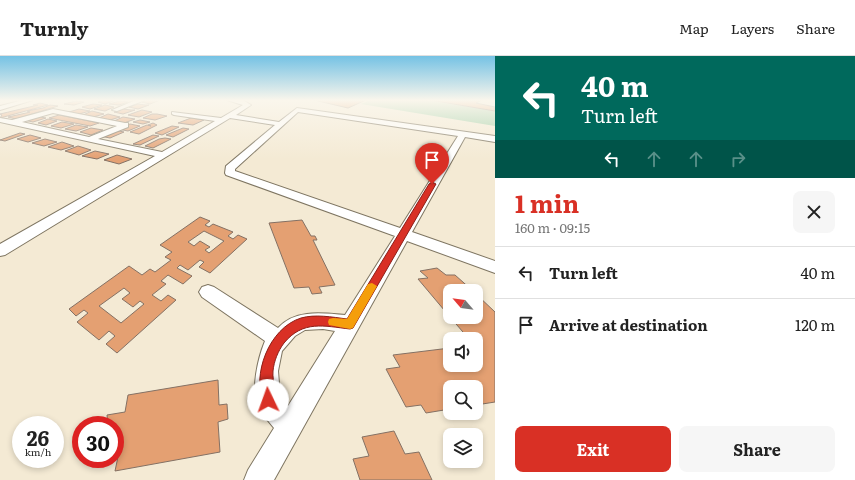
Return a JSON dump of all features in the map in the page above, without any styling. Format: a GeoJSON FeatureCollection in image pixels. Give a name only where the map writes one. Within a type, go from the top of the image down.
{"type":"FeatureCollection","features":[{"type":"Feature","properties":{"kind":"street"},"geometry":{"type":"LineString","coordinates":[[0,120],[162,155]]}},
{"type":"Feature","properties":{"kind":"street"},"geometry":{"type":"LineString","coordinates":[[14,123],[24,120]]}},
{"type":"Feature","properties":{"kind":"street"},"geometry":{"type":"LineString","coordinates":[[90,139],[124,125],[98,120]]}},
{"type":"Feature","properties":{"kind":"street"},"geometry":{"type":"LineString","coordinates":[[0,251],[222,120]]}},
{"type":"Feature","properties":{"kind":"street"},"geometry":{"type":"LineString","coordinates":[[241,120],[280,124]]}},
{"type":"Feature","properties":{"kind":"street"},"geometry":{"type":"LineString","coordinates":[[284,120],[230,168],[230,173],[495,267]]}},
{"type":"Feature","properties":{"kind":"street"},"geometry":{"type":"LineString","coordinates":[[378,120],[495,139]]}},
{"type":"Feature","properties":{"kind":"street"},"geometry":{"type":"LineString","coordinates":[[258,480],[462,134]]}},
{"type":"Feature","properties":{"kind":"street"},"geometry":{"type":"LineString","coordinates":[[208,292],[280,340]]}},
{"type":"Feature","properties":{"kind":"street"},"geometry":{"type":"LineString","coordinates":[[289,427],[268,400],[267,371],[273,348],[288,330],[302,322],[323,321],[350,324]]}},
{"type":"Feature","properties":{"kind":"green space"},"geometry":{"type":"Polygon","coordinates":[[[457,120],[495,120],[495,126],[457,120]]]}},
{"type":"Feature","properties":{"kind":"building"},"geometry":{"type":"Polygon","coordinates":[[[25,120],[40,120],[33,122],[25,120]]]}},
{"type":"Feature","properties":{"kind":"building"},"geometry":{"type":"Polygon","coordinates":[[[46,120],[57,121],[46,125],[38,123],[46,120]]]}},
{"type":"Feature","properties":{"kind":"building"},"geometry":{"type":"Polygon","coordinates":[[[58,120],[83,120],[99,123],[90,126],[58,120]]]}},
{"type":"Feature","properties":{"kind":"building"},"geometry":{"type":"Polygon","coordinates":[[[117,120],[133,120],[124,123],[114,121],[117,120]]]}},
{"type":"Feature","properties":{"kind":"building"},"geometry":{"type":"Polygon","coordinates":[[[140,120],[150,122],[143,124],[133,122],[140,120]]]}},
{"type":"Feature","properties":{"kind":"building"},"geometry":{"type":"Polygon","coordinates":[[[186,120],[204,120],[193,125],[178,123],[186,120]]]}},
{"type":"Feature","properties":{"kind":"building"},"geometry":{"type":"Polygon","coordinates":[[[62,122],[74,124],[61,128],[51,126],[62,122]]]}},
{"type":"Feature","properties":{"kind":"building"},"geometry":{"type":"Polygon","coordinates":[[[153,123],[157,125],[139,134],[130,132],[147,125],[151,126],[148,125],[153,123]]]}},
{"type":"Feature","properties":{"kind":"building"},"geometry":{"type":"Polygon","coordinates":[[[130,124],[140,126],[128,131],[118,129],[130,124]]]}},
{"type":"Feature","properties":{"kind":"building"},"geometry":{"type":"Polygon","coordinates":[[[76,125],[88,127],[76,131],[65,129],[76,125]]]}},
{"type":"Feature","properties":{"kind":"building"},"geometry":{"type":"Polygon","coordinates":[[[172,126],[179,127],[162,135],[155,133],[172,126]]]}},
{"type":"Feature","properties":{"kind":"building"},"geometry":{"type":"Polygon","coordinates":[[[91,128],[103,130],[91,135],[80,132],[91,128]]]}},
{"type":"Feature","properties":{"kind":"building"},"geometry":{"type":"Polygon","coordinates":[[[183,128],[189,129],[173,137],[166,135],[183,128]]]}},
{"type":"Feature","properties":{"kind":"building"},"geometry":{"type":"Polygon","coordinates":[[[114,130],[124,132],[110,138],[100,136],[114,130]]]}},
{"type":"Feature","properties":{"kind":"building"},"geometry":{"type":"Polygon","coordinates":[[[20,133],[25,134],[5,141],[0,140],[20,133]]]}},
{"type":"Feature","properties":{"kind":"building"},"geometry":{"type":"Polygon","coordinates":[[[30,135],[41,138],[28,142],[17,139],[30,135]]]}},
{"type":"Feature","properties":{"kind":"building"},"geometry":{"type":"Polygon","coordinates":[[[153,135],[159,136],[140,145],[133,144],[153,135]]]}},
{"type":"Feature","properties":{"kind":"building"},"geometry":{"type":"Polygon","coordinates":[[[45,139],[57,142],[44,146],[32,143],[45,139]]]}},
{"type":"Feature","properties":{"kind":"building"},"geometry":{"type":"Polygon","coordinates":[[[159,139],[171,139],[153,148],[145,146],[159,139]]]}},
{"type":"Feature","properties":{"kind":"building"},"geometry":{"type":"Polygon","coordinates":[[[62,142],[74,146],[61,150],[48,147],[62,142]]]}},
{"type":"Feature","properties":{"kind":"building"},"geometry":{"type":"Polygon","coordinates":[[[78,146],[91,150],[79,155],[65,151],[78,146]]]}},
{"type":"Feature","properties":{"kind":"building"},"geometry":{"type":"Polygon","coordinates":[[[95,151],[109,154],[97,159],[82,156],[95,151]]]}},
{"type":"Feature","properties":{"kind":"building"},"geometry":{"type":"Polygon","coordinates":[[[117,155],[132,159],[119,164],[104,160],[117,155]]]}},
{"type":"Feature","properties":{"kind":"building"},"geometry":{"type":"Polygon","coordinates":[[[200,217],[210,221],[205,225],[209,227],[213,224],[233,232],[228,236],[233,239],[238,235],[247,239],[210,273],[199,267],[204,262],[200,260],[188,270],[180,265],[177,268],[192,276],[183,284],[168,275],[161,281],[166,284],[152,295],[161,301],[168,295],[176,300],[117,353],[106,344],[115,336],[109,331],[99,340],[77,322],[88,313],[84,310],[76,316],[69,309],[129,266],[142,275],[150,269],[155,272],[171,260],[165,257],[172,252],[160,245],[200,217]],[[204,231],[188,242],[194,246],[200,241],[210,247],[205,250],[209,253],[224,241],[204,231]],[[124,288],[99,306],[121,323],[144,304],[140,301],[133,307],[122,299],[130,293],[124,288]]]}},
{"type":"Feature","properties":{"kind":"building"},"geometry":{"type":"Polygon","coordinates":[[[302,220],[311,236],[315,236],[317,240],[313,240],[335,285],[319,287],[322,293],[312,294],[309,287],[294,288],[269,223],[302,220]]]}},
{"type":"Feature","properties":{"kind":"building"},"geometry":{"type":"Polygon","coordinates":[[[437,268],[446,275],[455,275],[465,284],[443,284],[443,309],[418,279],[428,278],[420,271],[437,268]]]}},
{"type":"Feature","properties":{"kind":"building"},"geometry":{"type":"Polygon","coordinates":[[[483,301],[495,312],[495,402],[483,404],[483,380],[443,380],[443,410],[426,413],[421,405],[406,407],[386,369],[400,367],[393,355],[443,349],[443,372],[483,372],[483,332],[463,332],[456,324],[483,324],[483,301]]]}},
{"type":"Feature","properties":{"kind":"building"},"geometry":{"type":"Polygon","coordinates":[[[218,380],[219,405],[227,404],[228,419],[218,422],[220,452],[115,471],[116,468],[124,468],[124,416],[107,415],[125,412],[128,395],[218,380]]]}},
{"type":"Feature","properties":{"kind":"building"},"geometry":{"type":"Polygon","coordinates":[[[394,431],[405,454],[419,452],[432,480],[360,480],[353,459],[369,456],[362,437],[394,431]]]}},
{"type":"Feature","properties":{"kind":"slow traffic"},"geometry":{"type":"LineString","coordinates":[[333,322],[350,324],[372,286]]}},
{"type":"Feature","properties":{"kind":"route"},"geometry":{"type":"LineString","coordinates":[[268,400],[267,371],[273,348],[288,330],[302,322],[323,321],[350,324],[432,184]]}}]}
